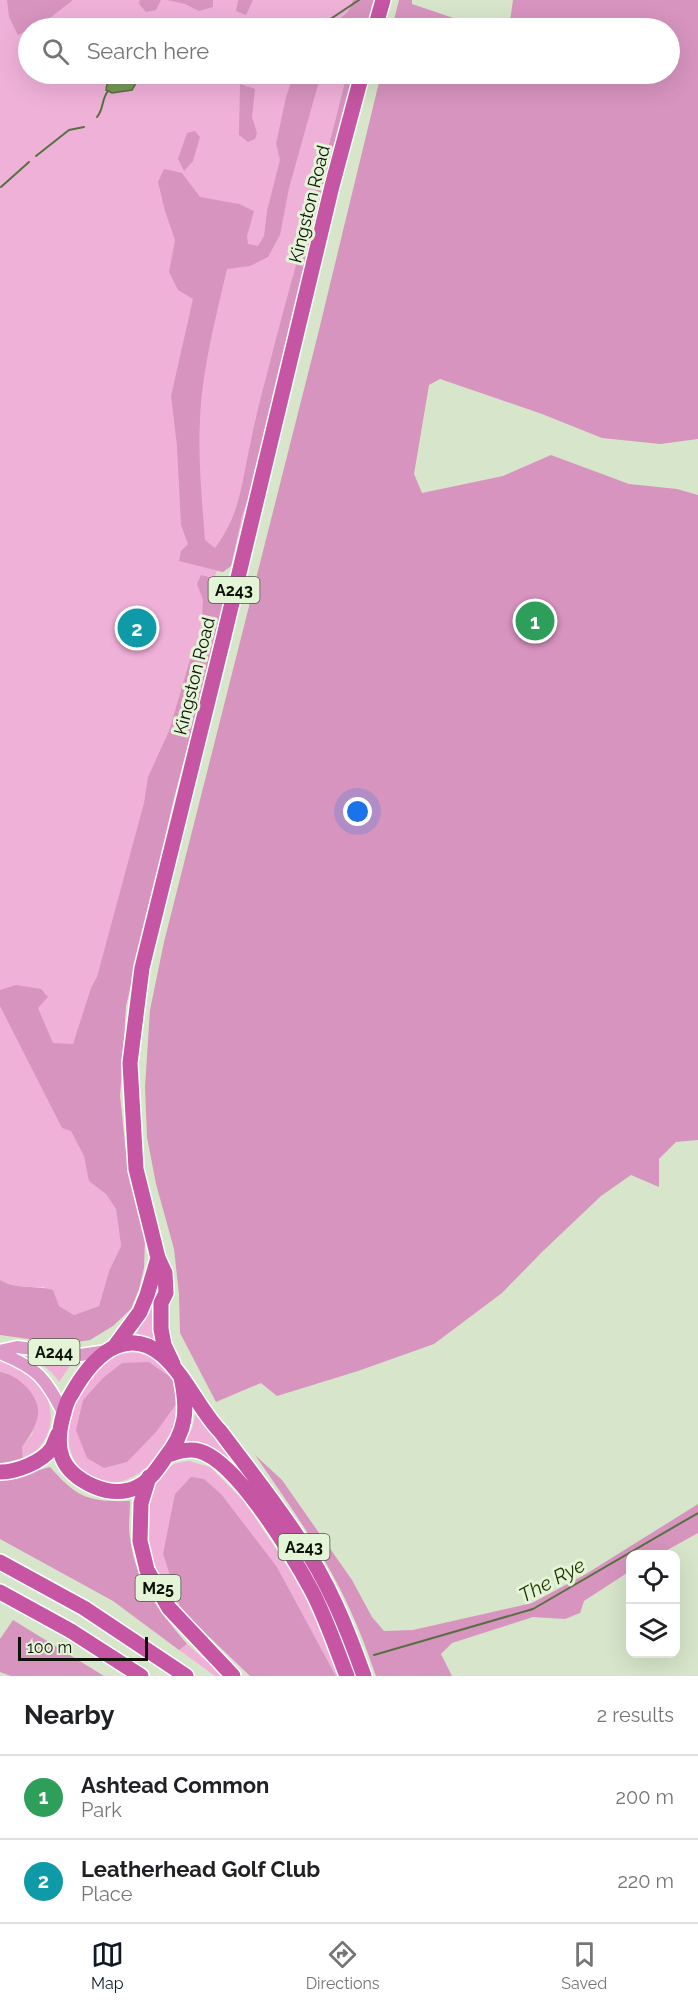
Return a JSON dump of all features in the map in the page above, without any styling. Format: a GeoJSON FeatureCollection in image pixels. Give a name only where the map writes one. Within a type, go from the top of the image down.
{"type":"FeatureCollection","features":[{"type":"Feature","properties":{"kind":"highway"},"geometry":{"type":"LineString","coordinates":[[378,18],[383,0]]}},
{"type":"Feature","properties":{"kind":"highway","name":"Kingston Road"},"geometry":{"type":"LineString","coordinates":[[177,1371],[164,1345],[161,1329],[161,1304],[166,1293],[165,1273],[158,1258],[136,1169],[130,1063],[142,968],[332,186],[359,84]]}},
{"type":"Feature","properties":{"kind":"highway"},"geometry":{"type":"LineString","coordinates":[[0,1472],[8,1472],[39,1460],[51,1448],[58,1434],[67,1401],[78,1383],[92,1365],[111,1348],[140,1312],[158,1258]]}},
{"type":"Feature","properties":{"kind":"highway"},"geometry":{"type":"LineString","coordinates":[[166,1293],[168,1327],[175,1349],[220,1431]]}},
{"type":"Feature","properties":{"kind":"highway"},"geometry":{"type":"LineString","coordinates":[[58,1434],[61,1457],[69,1471],[85,1482],[107,1491],[123,1491],[138,1487],[149,1478],[168,1455],[182,1431],[186,1411],[177,1371],[150,1347],[136,1342],[111,1348]]}},
{"type":"Feature","properties":{"kind":"highway","name":"A243"},"geometry":{"type":"LineString","coordinates":[[177,1371],[211,1422],[300,1540],[327,1587],[349,1634],[364,1676]]}},
{"type":"Feature","properties":{"kind":"highway","name":"A243"},"geometry":{"type":"LineString","coordinates":[[168,1455],[182,1450],[198,1450],[219,1461],[235,1477],[284,1543],[313,1592],[347,1676]]}},
{"type":"Feature","properties":{"kind":"highway","name":"M25"},"geometry":{"type":"LineString","coordinates":[[149,1478],[141,1503],[140,1541],[147,1570],[169,1608],[233,1676]]}},
{"type":"Feature","properties":{"kind":"highway"},"geometry":{"type":"LineString","coordinates":[[0,1562],[84,1608],[186,1676]]}},
{"type":"Feature","properties":{"kind":"highway"},"geometry":{"type":"LineString","coordinates":[[0,1592],[71,1631],[141,1676]]}},
{"type":"Feature","properties":{"kind":"main road","name":"A244"},"geometry":{"type":"LineString","coordinates":[[0,1352],[17,1347],[80,1355],[111,1348]]}},
{"type":"Feature","properties":{"kind":"main road","name":"A244"},"geometry":{"type":"LineString","coordinates":[[0,1352],[38,1372],[48,1383],[64,1414]]}},
{"type":"Feature","properties":{"kind":"shaded area"},"geometry":{"type":"Polygon","coordinates":[[[0,0],[376,0],[371,18],[18,18],[18,84],[353,84],[231,566],[223,572],[217,571],[214,578],[226,589],[222,615],[174,798],[126,1006],[120,1096],[126,1154],[138,1204],[116,1209],[121,1246],[109,1271],[99,1306],[74,1315],[59,1306],[44,1287],[16,1286],[0,1280],[0,0]]]}},
{"type":"Feature","properties":{"kind":"shaded area"},"geometry":{"type":"Polygon","coordinates":[[[7,0],[73,0],[50,18],[18,18],[18,35],[9,17],[7,0]]]}},
{"type":"Feature","properties":{"kind":"shaded area"},"geometry":{"type":"Polygon","coordinates":[[[140,0],[161,0],[156,10],[146,12],[139,4],[140,0]]]}},
{"type":"Feature","properties":{"kind":"shaded area"},"geometry":{"type":"Polygon","coordinates":[[[167,0],[213,0],[213,7],[199,11],[185,4],[167,0]]]}},
{"type":"Feature","properties":{"kind":"shaded area"},"geometry":{"type":"Polygon","coordinates":[[[238,0],[253,0],[246,15],[236,11],[238,0]]]}},
{"type":"Feature","properties":{"kind":"shaded area"},"geometry":{"type":"Polygon","coordinates":[[[353,0],[376,0],[371,18],[339,18],[345,15],[353,0]]]}},
{"type":"Feature","properties":{"kind":"shaded area"},"geometry":{"type":"Polygon","coordinates":[[[399,0],[412,0],[412,4],[453,18],[394,18],[399,0]]]}},
{"type":"Feature","properties":{"kind":"shaded area"},"geometry":{"type":"Polygon","coordinates":[[[513,0],[698,0],[698,439],[660,444],[602,438],[542,414],[440,379],[429,385],[414,474],[422,493],[503,476],[551,455],[629,484],[677,489],[698,495],[698,1140],[676,1142],[659,1159],[659,1187],[631,1175],[601,1196],[502,1293],[434,1344],[277,1396],[261,1383],[216,1402],[180,1333],[174,1249],[156,1184],[147,1137],[145,1087],[150,1010],[164,942],[318,334],[379,84],[680,84],[680,18],[510,18],[513,0]]]}},
{"type":"Feature","properties":{"kind":"shaded area"},"geometry":{"type":"Polygon","coordinates":[[[107,84],[136,84],[132,90],[112,93],[106,90],[107,84]]]}},
{"type":"Feature","properties":{"kind":"shaded area"},"geometry":{"type":"Polygon","coordinates":[[[240,84],[255,89],[252,117],[257,133],[255,139],[248,142],[239,135],[240,84]]]}},
{"type":"Feature","properties":{"kind":"shaded area"},"geometry":{"type":"Polygon","coordinates":[[[291,84],[318,84],[289,188],[280,235],[268,257],[250,266],[227,269],[214,325],[201,401],[200,465],[205,540],[215,548],[229,525],[238,501],[262,393],[344,84],[353,84],[252,488],[242,516],[231,566],[223,572],[179,561],[181,551],[188,544],[181,525],[177,446],[171,396],[193,299],[178,290],[169,272],[175,240],[158,182],[164,169],[182,173],[200,197],[239,204],[254,211],[247,236],[248,244],[258,246],[264,236],[267,211],[280,160],[276,144],[291,84]]]}},
{"type":"Feature","properties":{"kind":"shaded area"},"geometry":{"type":"Polygon","coordinates":[[[195,131],[200,137],[193,161],[184,171],[178,159],[187,133],[195,131]]]}},
{"type":"Feature","properties":{"kind":"shaded area"},"geometry":{"type":"Polygon","coordinates":[[[201,575],[221,583],[226,589],[222,615],[174,798],[126,1006],[120,1096],[126,1154],[145,1240],[144,1268],[139,1289],[131,1309],[113,1326],[90,1340],[65,1344],[0,1335],[0,1280],[13,1285],[53,1290],[59,1306],[74,1315],[99,1306],[109,1271],[121,1246],[116,1209],[106,1194],[89,1181],[84,1156],[71,1131],[62,1128],[0,1006],[0,990],[16,985],[41,989],[48,997],[38,1008],[53,1043],[73,1044],[91,988],[97,977],[144,803],[148,777],[169,731],[192,653],[201,634],[203,600],[197,584],[201,575]]]}},
{"type":"Feature","properties":{"kind":"shaded area"},"geometry":{"type":"Polygon","coordinates":[[[157,1276],[159,1285],[157,1340],[135,1336],[149,1307],[157,1276]]]}},
{"type":"Feature","properties":{"kind":"shaded area"},"geometry":{"type":"Polygon","coordinates":[[[140,1352],[159,1359],[172,1373],[182,1396],[180,1416],[161,1452],[147,1467],[131,1478],[113,1483],[96,1480],[80,1468],[72,1455],[69,1440],[74,1408],[81,1393],[101,1367],[119,1355],[140,1352]]]}},
{"type":"Feature","properties":{"kind":"shaded area"},"geometry":{"type":"Polygon","coordinates":[[[19,1353],[70,1366],[59,1382],[47,1368],[18,1355],[19,1353]]]}},
{"type":"Feature","properties":{"kind":"shaded area"},"geometry":{"type":"Polygon","coordinates":[[[0,1361],[14,1364],[35,1377],[42,1386],[50,1406],[51,1417],[45,1438],[39,1448],[23,1458],[22,1447],[33,1433],[6,1373],[0,1372],[0,1361]]]}},
{"type":"Feature","properties":{"kind":"shaded area"},"geometry":{"type":"Polygon","coordinates":[[[149,1362],[173,1379],[177,1403],[156,1432],[127,1462],[104,1468],[87,1458],[76,1430],[83,1400],[103,1378],[122,1363],[149,1362]]]}},
{"type":"Feature","properties":{"kind":"shaded area"},"geometry":{"type":"Polygon","coordinates":[[[0,1372],[20,1381],[26,1387],[35,1400],[38,1414],[36,1423],[22,1447],[23,1458],[0,1464],[0,1372]]]}},
{"type":"Feature","properties":{"kind":"shaded area"},"geometry":{"type":"Polygon","coordinates":[[[196,1412],[244,1472],[242,1474],[210,1447],[184,1442],[192,1429],[196,1412]]]}},
{"type":"Feature","properties":{"kind":"shaded area"},"geometry":{"type":"Polygon","coordinates":[[[255,1455],[282,1480],[352,1580],[372,1617],[384,1631],[413,1630],[532,1603],[586,1574],[698,1504],[698,1533],[667,1550],[626,1550],[626,1574],[584,1601],[580,1613],[565,1619],[533,1617],[452,1643],[441,1654],[452,1676],[376,1676],[361,1634],[337,1583],[255,1455]]]}},
{"type":"Feature","properties":{"kind":"shaded area"},"geometry":{"type":"Polygon","coordinates":[[[189,1461],[210,1467],[244,1501],[304,1591],[321,1626],[339,1676],[336,1676],[277,1567],[163,1554],[181,1610],[152,1560],[147,1541],[146,1517],[152,1494],[163,1474],[173,1465],[189,1461]]]}},
{"type":"Feature","properties":{"kind":"shaded area"},"geometry":{"type":"Polygon","coordinates":[[[50,1467],[68,1486],[85,1496],[94,1499],[130,1501],[129,1533],[137,1568],[158,1608],[187,1644],[179,1650],[113,1601],[0,1539],[0,1477],[20,1475],[50,1467]]]}},
{"type":"Feature","properties":{"kind":"shaded area"},"geometry":{"type":"Polygon","coordinates":[[[191,1477],[204,1479],[221,1494],[277,1567],[336,1676],[250,1676],[181,1610],[163,1554],[175,1494],[191,1477]]]}},
{"type":"Feature","properties":{"kind":"shaded area"},"geometry":{"type":"Polygon","coordinates":[[[13,1620],[104,1676],[11,1676],[0,1672],[0,1639],[13,1620]]]}},
{"type":"Feature","properties":{"kind":"shaded area"},"geometry":{"type":"Polygon","coordinates":[[[187,1644],[223,1676],[215,1676],[179,1650],[187,1644]]]}},
{"type":"Feature","properties":{"kind":"waterway"},"geometry":{"type":"LineString","coordinates":[[332,18],[359,0]]}},
{"type":"Feature","properties":{"kind":"waterway"},"geometry":{"type":"LineString","coordinates":[[97,117],[108,91]]}},
{"type":"Feature","properties":{"kind":"waterway"},"geometry":{"type":"LineString","coordinates":[[36,156],[69,130],[84,127]]}},
{"type":"Feature","properties":{"kind":"waterway"},"geometry":{"type":"LineString","coordinates":[[1,187],[29,162]]}},
{"type":"Feature","properties":{"kind":"waterway","name":"The Rye"},"geometry":{"type":"LineString","coordinates":[[374,1655],[533,1609],[698,1513]]}},
{"type":"Feature","properties":{"kind":"place","name":"Ashtead Common"},"geometry":{"type":"Point","coordinates":[535,621]}},
{"type":"Feature","properties":{"kind":"place","name":"Leatherhead Golf Club"},"geometry":{"type":"Point","coordinates":[137,628]}}]}
